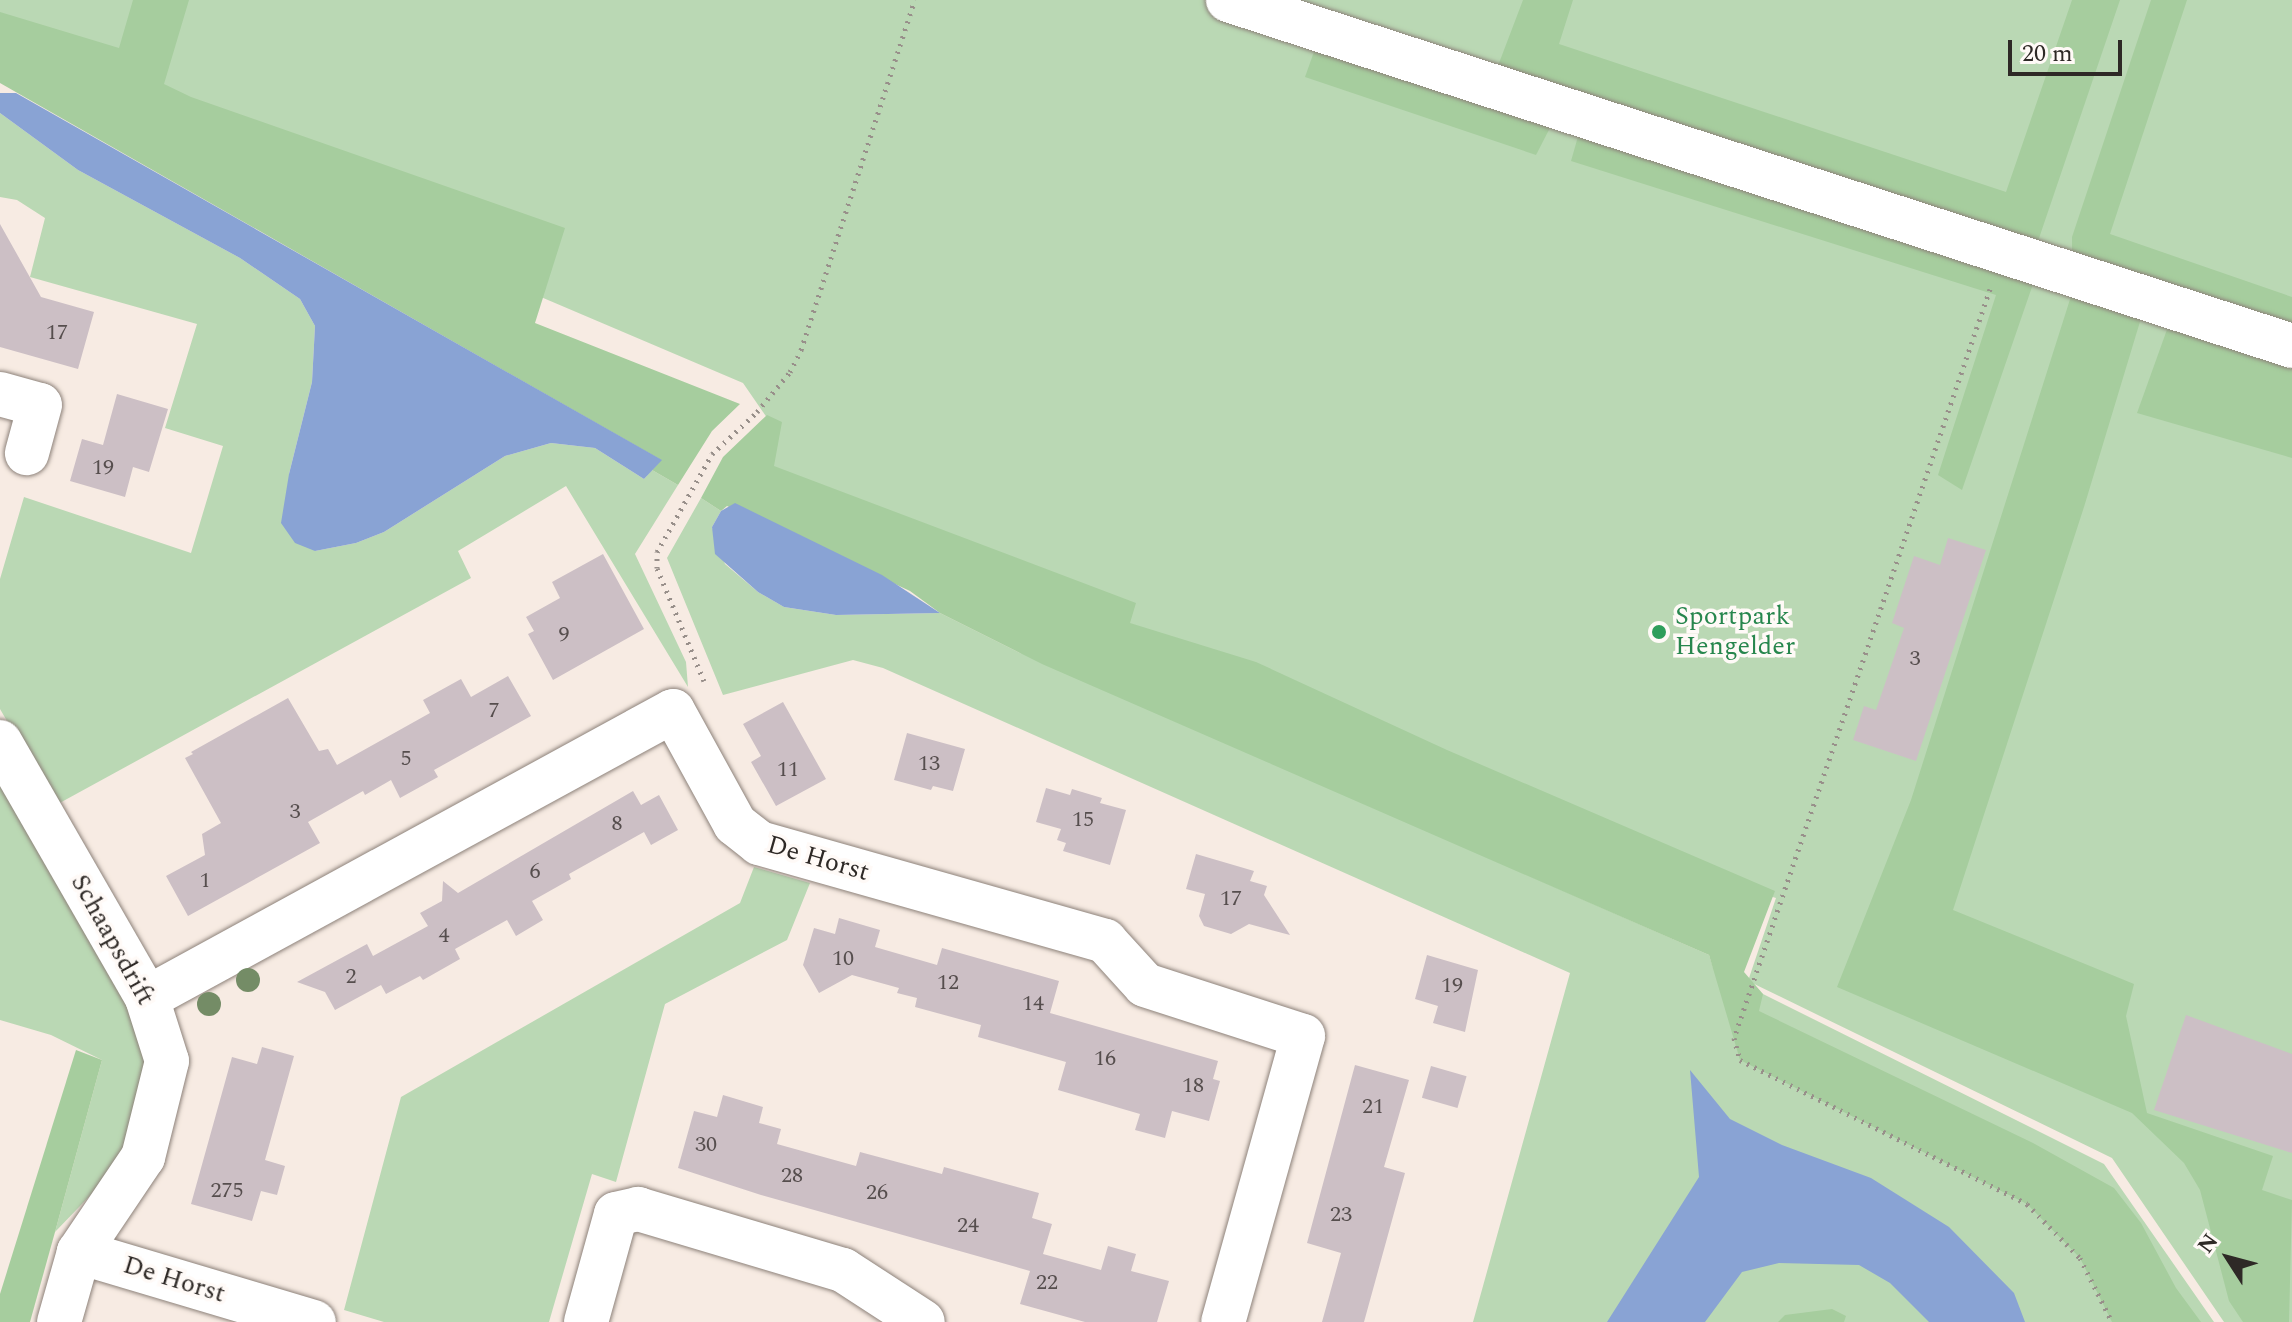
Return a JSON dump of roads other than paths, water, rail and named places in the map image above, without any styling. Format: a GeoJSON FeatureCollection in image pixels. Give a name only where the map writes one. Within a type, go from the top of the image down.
{"type":"FeatureCollection","features":[{"type":"Feature","properties":{"kind":"street"},"geometry":{"type":"LineString","coordinates":[[1228,0],[2292,346]]}},
{"type":"Feature","properties":{"kind":"street"},"geometry":{"type":"LineString","coordinates":[[0,394],[40,405],[27,453]]}},
{"type":"Feature","properties":{"kind":"street","name":"De Horst"},"geometry":{"type":"LineString","coordinates":[[147,998],[673,711],[735,824],[759,843],[1105,941],[1145,985],[1303,1036],[1223,1322]]}},
{"type":"Feature","properties":{"kind":"street","name":"Schaapsdrift"},"geometry":{"type":"LineString","coordinates":[[0,742],[147,998],[167,1061],[143,1157],[79,1252],[59,1322]]}},
{"type":"Feature","properties":{"kind":"street"},"geometry":{"type":"LineString","coordinates":[[586,1322],[616,1214],[638,1209],[843,1270],[923,1322]]}},
{"type":"Feature","properties":{"kind":"street","name":"De Horst"},"geometry":{"type":"LineString","coordinates":[[79,1252],[314,1322]]}},
{"type":"Feature","properties":{"kind":"water"},"geometry":{"type":"Polygon","coordinates":[[[0,93],[16,93],[662,460],[644,479],[595,448],[551,443],[505,456],[384,532],[356,543],[315,551],[295,543],[281,523],[289,474],[312,382],[315,326],[300,299],[240,258],[78,170],[0,113],[0,93]]]}},
{"type":"Feature","properties":{"kind":"water"},"geometry":{"type":"Polygon","coordinates":[[[735,503],[882,575],[940,613],[836,615],[784,607],[758,592],[715,554],[712,527],[721,511],[735,503]]]}},
{"type":"Feature","properties":{"kind":"water"},"geometry":{"type":"Polygon","coordinates":[[[1690,1070],[1730,1119],[1782,1145],[1871,1178],[1949,1227],[2014,1293],[2025,1322],[1929,1322],[1890,1283],[1859,1265],[1779,1263],[1742,1272],[1705,1322],[1607,1322],[1699,1177],[1690,1070]]]}},
{"type":"Feature","properties":{"kind":"place","name":"Sportpark Hengelder"},"geometry":{"type":"Point","coordinates":[1659,632]}}]}
